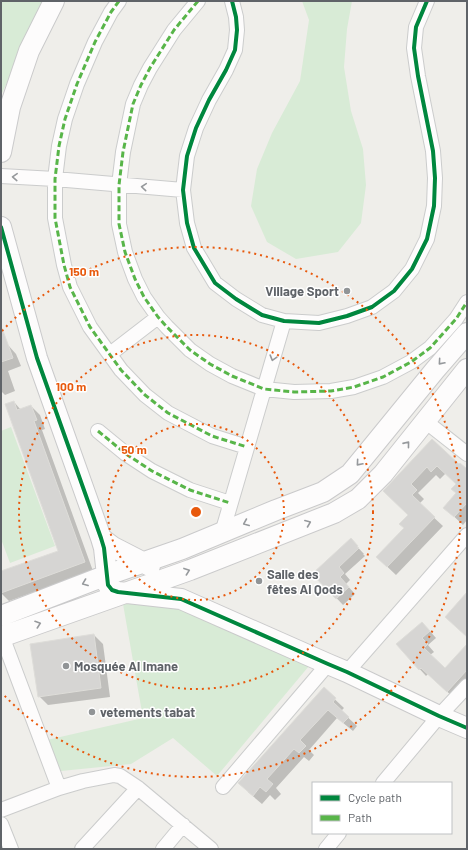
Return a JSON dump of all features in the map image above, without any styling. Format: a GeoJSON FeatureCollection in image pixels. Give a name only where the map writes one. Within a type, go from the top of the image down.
{"type":"FeatureCollection","features":[{"type":"Feature","properties":{"kind":"street"},"geometry":{"type":"LineString","coordinates":[[1,152],[5,106],[29,51],[54,1]]}},
{"type":"Feature","properties":{"kind":"street"},"geometry":{"type":"LineString","coordinates":[[119,1],[111,12],[95,42],[77,84],[65,119],[59,146],[55,179],[55,218],[64,265],[70,286],[90,327],[121,370],[145,395],[168,413],[212,436],[247,447]]}},
{"type":"Feature","properties":{"kind":"street"},"geometry":{"type":"LineString","coordinates":[[198,1],[174,30],[141,85],[133,104],[123,152],[119,184],[119,224],[125,252],[141,291],[167,328],[190,350],[210,364],[232,376],[264,389],[294,392],[331,390],[354,387],[383,377],[411,362],[430,348],[456,319],[467,302]]}},
{"type":"Feature","properties":{"kind":"street"},"geometry":{"type":"LineString","coordinates":[[232,1],[236,17],[237,30],[235,50],[196,128],[187,156],[183,190],[186,222],[194,248],[215,283],[236,299],[262,315],[284,321],[319,323],[347,316],[372,307],[394,291],[412,269],[427,239],[434,206],[435,178],[433,151],[414,48],[416,27],[426,1]]}},
{"type":"Feature","properties":{"kind":"street"},"geometry":{"type":"LineString","coordinates":[[1,176],[183,190]]}},
{"type":"Feature","properties":{"kind":"street"},"geometry":{"type":"LineString","coordinates":[[1,228],[38,358],[101,538],[104,548],[107,575],[106,580],[109,587],[118,592],[181,599],[347,672],[467,728]]}},
{"type":"Feature","properties":{"kind":"street"},"geometry":{"type":"LineString","coordinates":[[110,354],[158,317]]}},
{"type":"Feature","properties":{"kind":"street"},"geometry":{"type":"LineString","coordinates":[[222,533],[284,321]]}},
{"type":"Feature","properties":{"kind":"street"},"geometry":{"type":"LineString","coordinates":[[1,616],[107,575],[182,549],[323,492],[350,474],[467,333]]}},
{"type":"Feature","properties":{"kind":"street"},"geometry":{"type":"LineString","coordinates":[[59,788],[2,637],[190,570],[334,513],[358,499],[383,474],[467,369]]}},
{"type":"Feature","properties":{"kind":"street"},"geometry":{"type":"LineString","coordinates":[[425,421],[467,454]]}},
{"type":"Feature","properties":{"kind":"street"},"geometry":{"type":"LineString","coordinates":[[98,431],[126,454],[152,471],[190,490],[230,503]]}},
{"type":"Feature","properties":{"kind":"street"},"geometry":{"type":"LineString","coordinates":[[347,672],[467,535]]}},
{"type":"Feature","properties":{"kind":"street"},"geometry":{"type":"LineString","coordinates":[[101,538],[113,547],[152,567],[181,599]]}},
{"type":"Feature","properties":{"kind":"street"},"geometry":{"type":"LineString","coordinates":[[223,787],[328,664]]}},
{"type":"Feature","properties":{"kind":"street"},"geometry":{"type":"LineString","coordinates":[[384,782],[439,716],[467,686]]}},
{"type":"Feature","properties":{"kind":"street"},"geometry":{"type":"LineString","coordinates":[[1,810],[59,788],[83,781],[114,775],[120,776],[138,788],[211,849]]}},
{"type":"Feature","properties":{"kind":"street"},"geometry":{"type":"LineString","coordinates":[[82,849],[138,788]]}},
{"type":"Feature","properties":{"kind":"street"},"geometry":{"type":"LineString","coordinates":[[1,824],[11,849]]}},
{"type":"Feature","properties":{"kind":"street"},"geometry":{"type":"LineString","coordinates":[[163,849],[183,825]]}},
{"type":"Feature","properties":{"kind":"street"},"geometry":{"type":"LineString","coordinates":[[326,849],[338,834]]}},
{"type":"Feature","properties":{"kind":"green space"},"geometry":{"type":"Polygon","coordinates":[[[1,1],[47,1],[1,95],[1,1]]]}},
{"type":"Feature","properties":{"kind":"green space"},"geometry":{"type":"Polygon","coordinates":[[[302,1],[352,1],[347,29],[344,67],[351,111],[363,149],[366,185],[361,223],[338,252],[296,259],[267,242],[251,206],[257,169],[272,133],[300,81],[309,20],[302,1]]]}},
{"type":"Feature","properties":{"kind":"green space"},"geometry":{"type":"Polygon","coordinates":[[[11,427],[55,546],[10,563],[1,539],[1,431],[11,427]]]}},
{"type":"Feature","properties":{"kind":"green space"},"geometry":{"type":"Polygon","coordinates":[[[168,597],[309,666],[217,776],[173,738],[131,764],[61,771],[47,740],[143,718],[123,604],[168,597]]]}},
{"type":"Feature","properties":{"kind":"building"},"geometry":{"type":"Polygon","coordinates":[[[1,328],[13,358],[1,362],[1,328]]]}},
{"type":"Feature","properties":{"kind":"building"},"geometry":{"type":"Polygon","coordinates":[[[14,401],[17,410],[31,405],[37,420],[34,421],[85,562],[1,593],[1,571],[58,551],[5,404],[14,401]]]}},
{"type":"Feature","properties":{"kind":"building"},"geometry":{"type":"Polygon","coordinates":[[[432,439],[459,464],[460,463],[467,469],[467,503],[454,517],[443,508],[456,493],[451,489],[456,484],[437,466],[431,472],[427,467],[411,484],[417,490],[412,495],[435,517],[387,567],[376,557],[404,528],[399,524],[408,515],[383,491],[432,439]]]}},
{"type":"Feature","properties":{"kind":"building"},"geometry":{"type":"Polygon","coordinates":[[[351,538],[359,548],[339,567],[344,573],[340,577],[349,587],[336,599],[312,574],[351,538]]]}},
{"type":"Feature","properties":{"kind":"building"},"geometry":{"type":"Polygon","coordinates":[[[467,592],[467,637],[445,617],[467,592]]]}},
{"type":"Feature","properties":{"kind":"building"},"geometry":{"type":"Polygon","coordinates":[[[422,622],[430,631],[422,638],[428,644],[424,648],[445,668],[467,644],[467,670],[447,692],[421,668],[419,670],[396,644],[422,622]]]}},
{"type":"Feature","properties":{"kind":"building","name":"Mosquée Al Imane"},"geometry":{"type":"Polygon","coordinates":[[[94,634],[101,688],[38,697],[30,644],[94,634]]]}},
{"type":"Feature","properties":{"kind":"building"},"geometry":{"type":"Polygon","coordinates":[[[324,687],[336,698],[333,702],[349,717],[343,723],[328,710],[300,740],[306,746],[299,753],[294,749],[267,779],[273,784],[266,792],[260,787],[253,796],[238,783],[324,687]]]}},
{"type":"Feature","properties":{"kind":"marked path"},"geometry":{"type":"LineString","coordinates":[[119,1],[111,12],[95,42],[77,84],[65,119],[59,146],[55,179],[55,218],[70,287],[90,327],[121,370],[145,395],[168,413],[212,436],[247,447]]}},
{"type":"Feature","properties":{"kind":"marked path"},"geometry":{"type":"LineString","coordinates":[[198,1],[174,30],[141,85],[133,104],[123,152],[119,185],[119,224],[125,252],[135,279],[144,297],[158,317],[190,350],[210,364],[232,376],[264,389],[294,392],[331,391],[354,387],[383,377],[411,362],[430,348],[456,319],[467,302]]}},
{"type":"Feature","properties":{"kind":"marked path"},"geometry":{"type":"LineString","coordinates":[[98,431],[126,454],[152,471],[190,490],[230,503]]}},
{"type":"Feature","properties":{"kind":"cycle path"},"geometry":{"type":"LineString","coordinates":[[232,1],[236,17],[237,30],[235,50],[196,128],[187,156],[183,190],[187,223],[194,248],[215,283],[236,299],[262,315],[284,321],[319,323],[347,316],[372,307],[394,291],[412,269],[427,239],[434,206],[435,178],[433,151],[414,48],[416,27],[427,1]]}},
{"type":"Feature","properties":{"kind":"cycle path"},"geometry":{"type":"LineString","coordinates":[[1,227],[37,358],[101,538],[104,548],[108,585],[112,590],[118,592],[181,599],[347,672],[467,728]]}},
{"type":"Feature","properties":{"kind":"place","name":"Village Sport"},"geometry":{"type":"Point","coordinates":[347,291]}},
{"type":"Feature","properties":{"kind":"place","name":"Salle des fêtes Al Qods"},"geometry":{"type":"Point","coordinates":[259,581]}},
{"type":"Feature","properties":{"kind":"place","name":"Mosquée Al Imane"},"geometry":{"type":"Point","coordinates":[66,666]}},
{"type":"Feature","properties":{"kind":"place","name":"vetements tabat"},"geometry":{"type":"Point","coordinates":[92,712]}}]}
